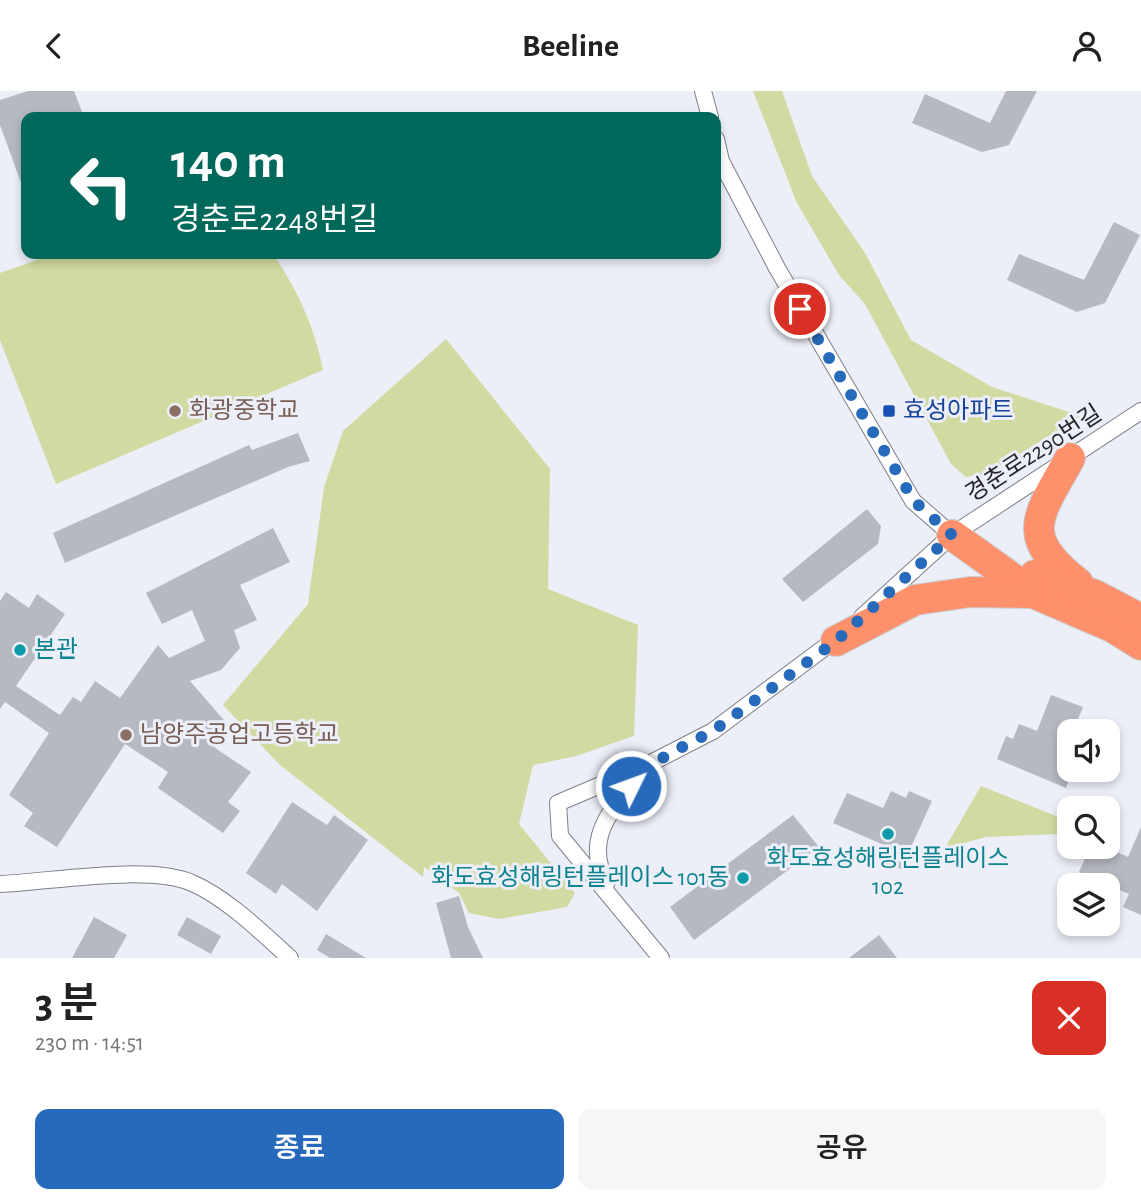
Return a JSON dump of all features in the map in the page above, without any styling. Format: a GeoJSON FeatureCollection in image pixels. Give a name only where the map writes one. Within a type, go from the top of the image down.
{"type":"FeatureCollection","features":[{"type":"Feature","properties":{"kind":"highway"},"geometry":{"type":"LineString","coordinates":[[1070,458],[1045,504],[1039,528],[1040,546],[1051,561],[1095,596]]}},
{"type":"Feature","properties":{"kind":"highway"},"geometry":{"type":"LineString","coordinates":[[952,535],[1033,593],[1112,627],[1141,645]]}},
{"type":"Feature","properties":{"kind":"highway"},"geometry":{"type":"LineString","coordinates":[[952,535],[1029,573],[1095,596],[1141,618]]}},
{"type":"Feature","properties":{"kind":"highway"},"geometry":{"type":"LineString","coordinates":[[836,641],[915,600],[970,592],[1033,593]]}},
{"type":"Feature","properties":{"kind":"street"},"geometry":{"type":"LineString","coordinates":[[704,91],[709,112]]}},
{"type":"Feature","properties":{"kind":"street"},"geometry":{"type":"LineString","coordinates":[[721,161],[834,369],[914,501],[952,535]]}},
{"type":"Feature","properties":{"kind":"street","name":"경춘로2290번길"},"geometry":{"type":"LineString","coordinates":[[665,756],[713,731],[836,641],[952,535],[1141,411]]}},
{"type":"Feature","properties":{"kind":"street"},"geometry":{"type":"LineString","coordinates":[[661,958],[560,836],[558,803],[665,756]]}},
{"type":"Feature","properties":{"kind":"street"},"geometry":{"type":"LineString","coordinates":[[628,918],[598,868],[597,843],[608,812],[665,756]]}},
{"type":"Feature","properties":{"kind":"street"},"geometry":{"type":"LineString","coordinates":[[0,884],[145,875],[192,883],[243,917],[290,958]]}},
{"type":"Feature","properties":{"kind":"green space"},"geometry":{"type":"Polygon","coordinates":[[[753,91],[782,91],[812,176],[865,253],[911,340],[992,387],[1081,416],[989,473],[966,477],[951,464],[865,304],[839,275],[797,203],[753,91]]]}},
{"type":"Feature","properties":{"kind":"green space"},"geometry":{"type":"Polygon","coordinates":[[[40,259],[276,259],[304,309],[323,370],[56,484],[0,340],[0,273],[40,259]]]}},
{"type":"Feature","properties":{"kind":"green space"},"geometry":{"type":"Polygon","coordinates":[[[446,339],[550,469],[548,589],[638,625],[634,736],[576,756],[533,765],[519,824],[575,893],[567,907],[499,919],[469,913],[459,893],[424,867],[423,877],[280,765],[223,705],[308,604],[324,487],[343,431],[446,339]]]}},
{"type":"Feature","properties":{"kind":"green space"},"geometry":{"type":"Polygon","coordinates":[[[981,786],[1057,816],[1057,834],[986,837],[945,848],[981,786]]]}},
{"type":"Feature","properties":{"kind":"building"},"geometry":{"type":"Polygon","coordinates":[[[28,91],[74,91],[82,112],[21,112],[21,183],[0,125],[0,100],[28,91]]]}},
{"type":"Feature","properties":{"kind":"building"},"geometry":{"type":"Polygon","coordinates":[[[1006,91],[1037,91],[1009,145],[982,152],[912,123],[925,94],[990,123],[1006,91]]]}},
{"type":"Feature","properties":{"kind":"building"},"geometry":{"type":"Polygon","coordinates":[[[1114,222],[1140,235],[1105,303],[1077,312],[1007,280],[1019,254],[1084,280],[1114,222]]]}},
{"type":"Feature","properties":{"kind":"building"},"geometry":{"type":"Polygon","coordinates":[[[298,433],[310,461],[288,467],[65,563],[53,533],[249,445],[252,450],[298,433]]]}},
{"type":"Feature","properties":{"kind":"building"},"geometry":{"type":"Polygon","coordinates":[[[867,509],[881,526],[878,544],[803,602],[782,579],[867,509]]]}},
{"type":"Feature","properties":{"kind":"building"},"geometry":{"type":"Polygon","coordinates":[[[273,528],[290,562],[240,585],[257,620],[234,630],[240,648],[221,670],[190,681],[229,726],[215,748],[251,772],[228,802],[240,811],[223,833],[158,788],[168,772],[125,744],[57,847],[24,826],[33,813],[9,795],[49,733],[5,702],[0,709],[0,601],[6,592],[29,608],[37,594],[65,614],[16,686],[60,715],[73,697],[81,702],[95,681],[120,698],[158,645],[169,658],[205,641],[192,610],[162,624],[146,593],[273,528]]]}},
{"type":"Feature","properties":{"kind":"building"},"geometry":{"type":"Polygon","coordinates":[[[1051,695],[1083,707],[1078,719],[1057,719],[1057,782],[1068,782],[1066,788],[997,759],[1006,736],[1013,739],[1019,724],[1037,731],[1051,695]]]}},
{"type":"Feature","properties":{"kind":"building","name":"화도효성해링턴플레이스 102"},"geometry":{"type":"Polygon","coordinates":[[[891,791],[906,798],[909,791],[932,801],[901,869],[877,859],[884,845],[833,823],[847,793],[883,808],[891,791]]]}},
{"type":"Feature","properties":{"kind":"building"},"geometry":{"type":"Polygon","coordinates":[[[292,802],[327,825],[334,815],[368,840],[317,911],[282,884],[276,894],[246,873],[292,802]]]}},
{"type":"Feature","properties":{"kind":"building","name":"화도효성해링턴플레이스 101동"},"geometry":{"type":"Polygon","coordinates":[[[793,815],[819,847],[694,940],[670,907],[793,815]]]}},
{"type":"Feature","properties":{"kind":"building"},"geometry":{"type":"Polygon","coordinates":[[[1141,827],[1141,915],[1123,907],[1129,894],[1120,890],[1120,873],[1079,872],[1085,859],[1120,859],[1120,853],[1128,857],[1141,827]]]}},
{"type":"Feature","properties":{"kind":"building"},"geometry":{"type":"Polygon","coordinates":[[[459,896],[468,927],[483,958],[451,958],[436,903],[459,896]]]}},
{"type":"Feature","properties":{"kind":"building"},"geometry":{"type":"Polygon","coordinates":[[[94,917],[127,935],[114,958],[72,958],[94,917]]]}},
{"type":"Feature","properties":{"kind":"building"},"geometry":{"type":"Polygon","coordinates":[[[187,917],[221,936],[211,954],[177,935],[187,917]]]}},
{"type":"Feature","properties":{"kind":"building"},"geometry":{"type":"Polygon","coordinates":[[[326,934],[366,958],[330,958],[317,950],[326,934]]]}},
{"type":"Feature","properties":{"kind":"building"},"geometry":{"type":"Polygon","coordinates":[[[879,935],[897,958],[849,958],[879,935]]]}},
{"type":"Feature","properties":{"kind":"place","name":"화광중학교"},"geometry":{"type":"Point","coordinates":[175,411]}},
{"type":"Feature","properties":{"kind":"place","name":"효성아파트"},"geometry":{"type":"Point","coordinates":[889,411]}},
{"type":"Feature","properties":{"kind":"place","name":"본관"},"geometry":{"type":"Point","coordinates":[20,650]}},
{"type":"Feature","properties":{"kind":"place","name":"남양주공업고등학교"},"geometry":{"type":"Point","coordinates":[126,735]}},
{"type":"Feature","properties":{"kind":"place","name":"화도효성해링턴플레이스 102"},"geometry":{"type":"Point","coordinates":[888,834]}},
{"type":"Feature","properties":{"kind":"place","name":"화도효성해링턴플레이스 101동"},"geometry":{"type":"Point","coordinates":[743,878]}},
{"type":"Feature","properties":{"kind":"route"},"geometry":{"type":"LineString","coordinates":[[631,786],[665,756],[713,731],[836,641],[952,535],[914,501],[800,309]]}}]}
